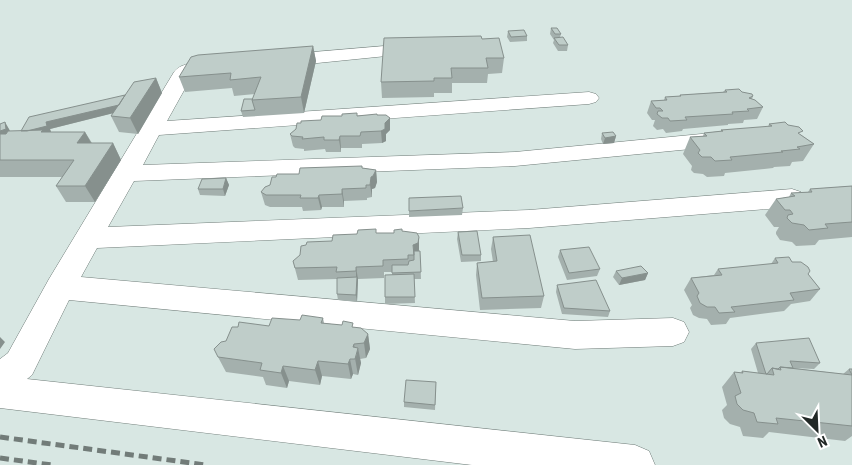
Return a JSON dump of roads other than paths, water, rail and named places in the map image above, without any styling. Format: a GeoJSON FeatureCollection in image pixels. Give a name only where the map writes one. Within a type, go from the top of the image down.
{"type":"FeatureCollection","features":[{"type":"Feature","properties":{"kind":"street"},"geometry":{"type":"LineString","coordinates":[[0,380],[20,364],[60,287],[184,72],[196,68],[440,47]]}},
{"type":"Feature","properties":{"kind":"street"},"geometry":{"type":"LineString","coordinates":[[152,129],[589,98]]}},
{"type":"Feature","properties":{"kind":"street"},"geometry":{"type":"LineString","coordinates":[[126,173],[516,159],[722,139]]}},
{"type":"Feature","properties":{"kind":"street"},"geometry":{"type":"LineString","coordinates":[[88,238],[529,220],[792,198]]}},
{"type":"Feature","properties":{"kind":"street"},"geometry":{"type":"LineString","coordinates":[[60,287],[575,335],[673,332]]}},
{"type":"Feature","properties":{"kind":"street"},"geometry":{"type":"LineString","coordinates":[[0,392],[635,465]]}},
{"type":"Feature","properties":{"kind":"railway"},"geometry":{"type":"LineString","coordinates":[[0,437],[206,465]]}},
{"type":"Feature","properties":{"kind":"railway"},"geometry":{"type":"LineString","coordinates":[[0,458],[52,465]]}}]}
